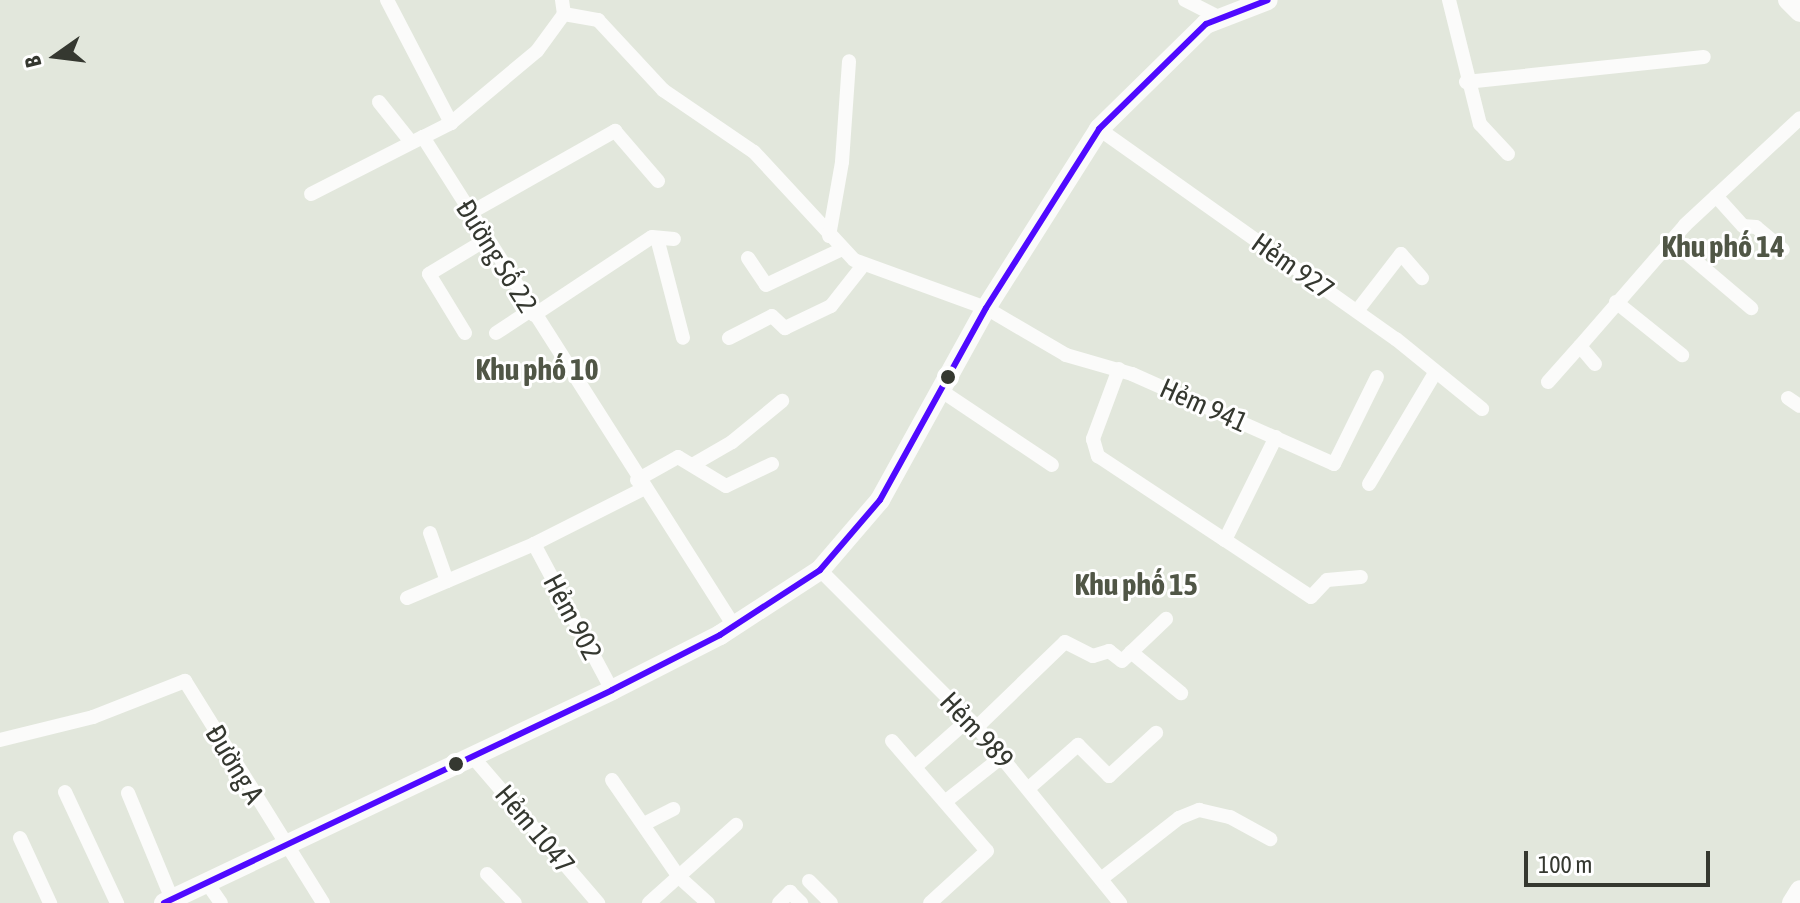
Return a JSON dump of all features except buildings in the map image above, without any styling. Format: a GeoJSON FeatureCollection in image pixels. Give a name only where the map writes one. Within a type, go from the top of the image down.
{"type":"FeatureCollection","features":[{"type":"Feature","properties":{"kind":"main road"},"geometry":{"type":"LineString","coordinates":[[168,901],[612,690],[734,626],[820,570],[880,500],[943,392],[986,308],[1099,129],[1177,48],[1220,18],[1268,0]]}},
{"type":"Feature","properties":{"kind":"main road"},"geometry":{"type":"LineString","coordinates":[[1788,0],[1800,12]]}},
{"type":"Feature","properties":{"kind":"main road"},"geometry":{"type":"LineString","coordinates":[[1792,903],[1800,890]]}},
{"type":"Feature","properties":{"kind":"street"},"geometry":{"type":"LineString","coordinates":[[387,0],[451,123]]}},
{"type":"Feature","properties":{"kind":"street"},"geometry":{"type":"LineString","coordinates":[[1185,0],[1220,18]]}},
{"type":"Feature","properties":{"kind":"street"},"geometry":{"type":"LineString","coordinates":[[1449,0],[1466,82],[1480,124],[1508,154]]}},
{"type":"Feature","properties":{"kind":"street"},"geometry":{"type":"LineString","coordinates":[[311,194],[451,123],[537,51],[563,7],[598,20],[663,90],[754,152],[799,195],[840,250],[766,285],[748,258]]}},
{"type":"Feature","properties":{"kind":"street"},"geometry":{"type":"LineString","coordinates":[[1466,82],[1704,57]]}},
{"type":"Feature","properties":{"kind":"street"},"geometry":{"type":"LineString","coordinates":[[829,236],[842,162],[849,61]]}},
{"type":"Feature","properties":{"kind":"street","name":"Đường Số 22"},"geometry":{"type":"LineString","coordinates":[[379,102],[417,140],[470,213],[640,485],[734,626]]}},
{"type":"Feature","properties":{"kind":"street"},"geometry":{"type":"LineString","coordinates":[[1548,382],[1672,241],[1800,118]]}},
{"type":"Feature","properties":{"kind":"street","name":"Hẻm 927"},"geometry":{"type":"LineString","coordinates":[[1099,129],[1357,311],[1482,409]]}},
{"type":"Feature","properties":{"kind":"street"},"geometry":{"type":"LineString","coordinates":[[470,213],[615,131],[658,181]]}},
{"type":"Feature","properties":{"kind":"street"},"geometry":{"type":"LineString","coordinates":[[1716,196],[1743,226],[1756,227],[1783,250]]}},
{"type":"Feature","properties":{"kind":"street"},"geometry":{"type":"LineString","coordinates":[[657,238],[683,338]]}},
{"type":"Feature","properties":{"kind":"street"},"geometry":{"type":"LineString","coordinates":[[496,333],[657,238],[674,239]]}},
{"type":"Feature","properties":{"kind":"street"},"geometry":{"type":"LineString","coordinates":[[465,333],[429,274],[487,239]]}},
{"type":"Feature","properties":{"kind":"street"},"geometry":{"type":"LineString","coordinates":[[1672,241],[1751,308]]}},
{"type":"Feature","properties":{"kind":"street","name":"Hẻm 941"},"geometry":{"type":"LineString","coordinates":[[840,250],[864,264],[986,308],[1066,355],[1119,369],[1334,464],[1377,377]]}},
{"type":"Feature","properties":{"kind":"street"},"geometry":{"type":"LineString","coordinates":[[1357,311],[1401,254],[1422,278]]}},
{"type":"Feature","properties":{"kind":"street"},"geometry":{"type":"LineString","coordinates":[[729,338],[772,316],[785,328],[831,306],[864,264]]}},
{"type":"Feature","properties":{"kind":"street"},"geometry":{"type":"LineString","coordinates":[[1616,302],[1682,355]]}},
{"type":"Feature","properties":{"kind":"street"},"geometry":{"type":"LineString","coordinates":[[1580,346],[1595,364]]}},
{"type":"Feature","properties":{"kind":"street"},"geometry":{"type":"LineString","coordinates":[[1119,369],[1093,439],[1098,456],[1311,597],[1327,580],[1361,577]]}},
{"type":"Feature","properties":{"kind":"street"},"geometry":{"type":"LineString","coordinates":[[1369,484],[1435,373]]}},
{"type":"Feature","properties":{"kind":"street"},"geometry":{"type":"LineString","coordinates":[[943,392],[1052,465]]}},
{"type":"Feature","properties":{"kind":"street"},"geometry":{"type":"LineString","coordinates":[[694,464],[732,442],[782,401]]}},
{"type":"Feature","properties":{"kind":"street"},"geometry":{"type":"LineString","coordinates":[[1225,540],[1276,437]]}},
{"type":"Feature","properties":{"kind":"street"},"geometry":{"type":"LineString","coordinates":[[407,598],[534,544],[640,485],[678,457],[729,486],[772,464]]}},
{"type":"Feature","properties":{"kind":"street"},"geometry":{"type":"LineString","coordinates":[[430,533],[447,581]]}},
{"type":"Feature","properties":{"kind":"street","name":"Hẻm 902"},"geometry":{"type":"LineString","coordinates":[[534,544],[612,690]]}},
{"type":"Feature","properties":{"kind":"street","name":"Hẻm 989"},"geometry":{"type":"LineString","coordinates":[[820,570],[973,723],[1030,787],[1120,903]]}},
{"type":"Feature","properties":{"kind":"street"},"geometry":{"type":"LineString","coordinates":[[915,767],[973,723],[1065,642],[1093,656],[1109,651],[1122,661],[1166,619]]}},
{"type":"Feature","properties":{"kind":"street"},"geometry":{"type":"LineString","coordinates":[[1131,652],[1181,693]]}},
{"type":"Feature","properties":{"kind":"street","name":"Đường A"},"geometry":{"type":"LineString","coordinates":[[0,740],[93,717],[185,681],[285,848],[323,903]]}},
{"type":"Feature","properties":{"kind":"street"},"geometry":{"type":"LineString","coordinates":[[1030,787],[1078,745],[1109,776],[1156,733]]}},
{"type":"Feature","properties":{"kind":"street"},"geometry":{"type":"LineString","coordinates":[[892,741],[987,851],[930,903]]}},
{"type":"Feature","properties":{"kind":"street","name":"Hẻm 1047"},"geometry":{"type":"LineString","coordinates":[[472,756],[598,903]]}},
{"type":"Feature","properties":{"kind":"street"},"geometry":{"type":"LineString","coordinates":[[946,801],[1002,757]]}},
{"type":"Feature","properties":{"kind":"street"},"geometry":{"type":"LineString","coordinates":[[612,780],[679,877],[708,903]]}},
{"type":"Feature","properties":{"kind":"street"},"geometry":{"type":"LineString","coordinates":[[65,792],[117,903]]}},
{"type":"Feature","properties":{"kind":"street"},"geometry":{"type":"LineString","coordinates":[[128,793],[168,901]]}},
{"type":"Feature","properties":{"kind":"street"},"geometry":{"type":"LineString","coordinates":[[644,824],[673,809]]}},
{"type":"Feature","properties":{"kind":"street"},"geometry":{"type":"LineString","coordinates":[[1101,879],[1179,818],[1199,810],[1230,817],[1270,839]]}},
{"type":"Feature","properties":{"kind":"street"},"geometry":{"type":"LineString","coordinates":[[649,903],[736,825]]}},
{"type":"Feature","properties":{"kind":"street"},"geometry":{"type":"LineString","coordinates":[[20,838],[50,903]]}},
{"type":"Feature","properties":{"kind":"street"},"geometry":{"type":"LineString","coordinates":[[487,874],[515,903]]}},
{"type":"Feature","properties":{"kind":"street"},"geometry":{"type":"LineString","coordinates":[[809,881],[831,903]]}},
{"type":"Feature","properties":{"kind":"street"},"geometry":{"type":"LineString","coordinates":[[207,883],[221,903]]}},
{"type":"Feature","properties":{"kind":"street"},"geometry":{"type":"LineString","coordinates":[[779,903],[790,892],[801,903]]}},
{"type":"Feature","properties":{"kind":"transit line"},"geometry":{"type":"LineString","coordinates":[[164,903],[612,690],[720,635],[820,570],[880,500],[986,308],[1099,129],[1206,24],[1268,0]]}},
{"type":"Feature","properties":{"kind":"district","name":"Khu phố 14"},"geometry":{"type":"Point","coordinates":[1723,246]}},
{"type":"Feature","properties":{"kind":"district","name":"Khu phố 10"},"geometry":{"type":"Point","coordinates":[537,369]}},
{"type":"Feature","properties":{"kind":"district","name":"Khu phố 15"},"geometry":{"type":"Point","coordinates":[1136,584]}}]}
